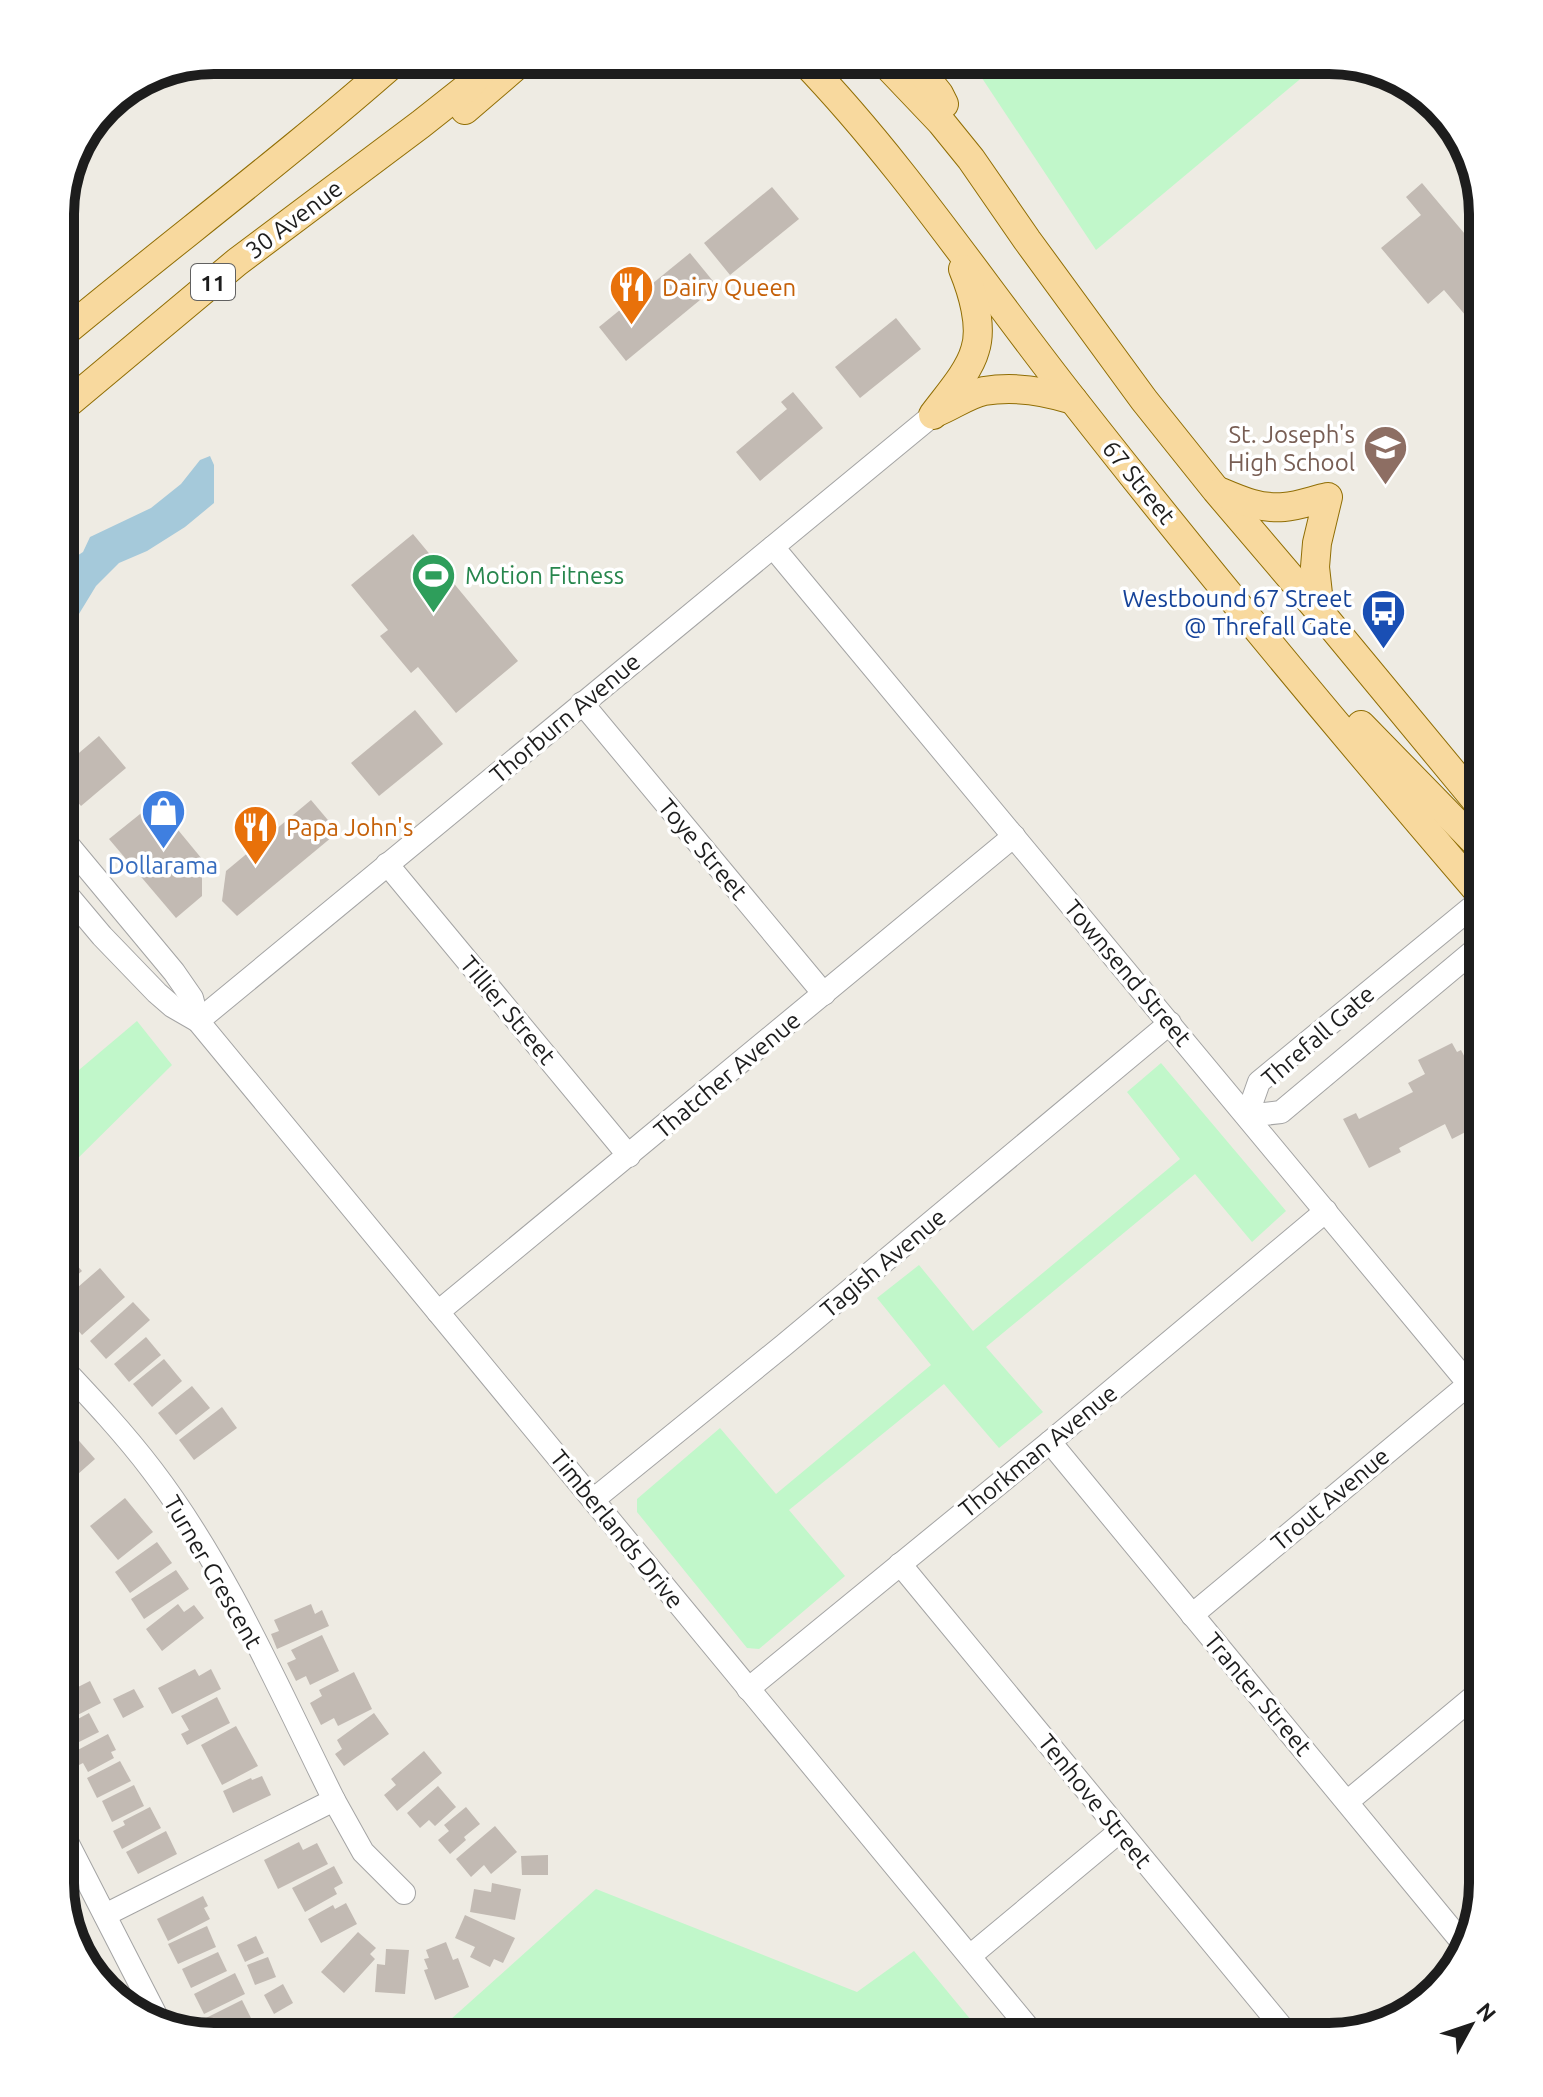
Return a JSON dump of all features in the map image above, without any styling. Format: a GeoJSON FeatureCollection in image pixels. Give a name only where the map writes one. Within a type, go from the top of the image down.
{"type":"FeatureCollection","features":[{"type":"Feature","properties":{"kind":"main road"},"geometry":{"type":"LineString","coordinates":[[314,132],[363,74]]}},
{"type":"Feature","properties":{"kind":"main road","name":"11"},"geometry":{"type":"LineString","coordinates":[[74,324],[314,132],[381,74]]}},
{"type":"Feature","properties":{"kind":"main road","name":"30 Avenue"},"geometry":{"type":"LineString","coordinates":[[74,398],[237,262],[421,124],[469,86],[479,74]]}},
{"type":"Feature","properties":{"kind":"main road"},"geometry":{"type":"LineString","coordinates":[[370,161],[433,136],[507,74]]}},
{"type":"Feature","properties":{"kind":"main road","name":"67 Street"},"geometry":{"type":"LineString","coordinates":[[816,74],[877,142],[1073,400],[1209,570],[1469,881]]}},
{"type":"Feature","properties":{"kind":"main road"},"geometry":{"type":"LineString","coordinates":[[895,74],[971,159],[1144,400],[1216,490],[1469,785]]}},
{"type":"Feature","properties":{"kind":"main road"},"geometry":{"type":"LineString","coordinates":[[923,74],[939,94],[971,159]]}},
{"type":"Feature","properties":{"kind":"main road"},"geometry":{"type":"LineString","coordinates":[[933,415],[961,377],[976,349],[977,313],[971,287],[953,242]]}},
{"type":"Feature","properties":{"kind":"main road"},"geometry":{"type":"LineString","coordinates":[[74,338],[109,295]]}},
{"type":"Feature","properties":{"kind":"main road"},"geometry":{"type":"LineString","coordinates":[[933,415],[982,391],[1046,391],[1073,400]]}},
{"type":"Feature","properties":{"kind":"main road"},"geometry":{"type":"LineString","coordinates":[[1216,490],[1248,504],[1264,506],[1284,507],[1328,497],[1317,543],[1315,567],[1320,612]]}},
{"type":"Feature","properties":{"kind":"main road"},"geometry":{"type":"LineString","coordinates":[[1209,570],[1469,836]]}},
{"type":"Feature","properties":{"kind":"street","name":"Thorburn Avenue"},"geometry":{"type":"LineString","coordinates":[[198,1021],[933,415]]}},
{"type":"Feature","properties":{"kind":"street","name":"Townsend Street"},"geometry":{"type":"LineString","coordinates":[[773,547],[1469,1384]]}},
{"type":"Feature","properties":{"kind":"street","name":"Toye Street"},"geometry":{"type":"LineString","coordinates":[[582,703],[824,994]]}},
{"type":"Feature","properties":{"kind":"street","name":"Thatcher Avenue"},"geometry":{"type":"LineString","coordinates":[[438,1312],[1014,836]]}},
{"type":"Feature","properties":{"kind":"street","name":"Timberlands Drive"},"geometry":{"type":"LineString","coordinates":[[74,852],[174,972],[192,998],[198,1021]]}},
{"type":"Feature","properties":{"kind":"street","name":"Tillier Street"},"geometry":{"type":"LineString","coordinates":[[387,864],[629,1156]]}},
{"type":"Feature","properties":{"kind":"street","name":"Timberlands Drive"},"geometry":{"type":"LineString","coordinates":[[74,903],[157,993],[198,1021],[1025,2023]]}},
{"type":"Feature","properties":{"kind":"street","name":"Threfall Gate"},"geometry":{"type":"LineString","coordinates":[[1469,910],[1259,1082],[1247,1116],[1281,1112],[1469,955]]}},
{"type":"Feature","properties":{"kind":"street","name":"Tagish Avenue"},"geometry":{"type":"LineString","coordinates":[[593,1500],[1170,1023]]}},
{"type":"Feature","properties":{"kind":"street","name":"Thorkman Avenue"},"geometry":{"type":"LineString","coordinates":[[748,1689],[1326,1211]]}},
{"type":"Feature","properties":{"kind":"street","name":"Turner Crescent"},"geometry":{"type":"LineString","coordinates":[[74,1380],[122,1432],[181,1511],[236,1604],[363,1852],[404,1893]]}},
{"type":"Feature","properties":{"kind":"street","name":"Trout Avenue"},"geometry":{"type":"LineString","coordinates":[[1192,1615],[1469,1397]]}},
{"type":"Feature","properties":{"kind":"street","name":"Tranter Street"},"geometry":{"type":"LineString","coordinates":[[1050,1442],[1458,1937]]}},
{"type":"Feature","properties":{"kind":"street","name":"Tenhove Street"},"geometry":{"type":"LineString","coordinates":[[900,1564],[1278,2023]]}},
{"type":"Feature","properties":{"kind":"street"},"geometry":{"type":"LineString","coordinates":[[1347,1802],[1469,1701]]}},
{"type":"Feature","properties":{"kind":"street"},"geometry":{"type":"LineString","coordinates":[[105,1915],[334,1800]]}},
{"type":"Feature","properties":{"kind":"street"},"geometry":{"type":"LineString","coordinates":[[970,1956],[1120,1831]]}},
{"type":"Feature","properties":{"kind":"street"},"geometry":{"type":"LineString","coordinates":[[74,1855],[152,2008]]}},
{"type":"Feature","properties":{"kind":"green space"},"geometry":{"type":"Polygon","coordinates":[[[979,74],[1306,74],[1096,250],[979,74]]]}},
{"type":"Feature","properties":{"kind":"green space"},"geometry":{"type":"Polygon","coordinates":[[[137,1021],[172,1065],[74,1162],[74,1074],[137,1021]]]}},
{"type":"Feature","properties":{"kind":"green space"},"geometry":{"type":"Polygon","coordinates":[[[1161,1063],[1286,1211],[1252,1242],[1195,1174],[986,1347],[1043,1412],[999,1448],[944,1384],[789,1510],[845,1576],[759,1649],[747,1648],[637,1512],[637,1499],[720,1428],[776,1494],[931,1365],[877,1298],[919,1265],[973,1331],[1180,1159],[1127,1092],[1161,1063]]]}},
{"type":"Feature","properties":{"kind":"green space"},"geometry":{"type":"Polygon","coordinates":[[[596,1889],[857,1992],[914,1951],[973,2023],[447,2023],[596,1889]]]}},
{"type":"Feature","properties":{"kind":"water"},"geometry":{"type":"Polygon","coordinates":[[[210,456],[214,465],[214,503],[185,527],[147,551],[119,563],[96,586],[74,622],[74,558],[83,552],[90,537],[151,508],[181,484],[200,460],[210,456]]]}},
{"type":"Feature","properties":{"kind":"building"},"geometry":{"type":"Polygon","coordinates":[[[1422,183],[1469,239],[1469,319],[1444,290],[1428,304],[1381,248],[1421,215],[1406,197],[1422,183]]]}},
{"type":"Feature","properties":{"kind":"building"},"geometry":{"type":"Polygon","coordinates":[[[772,187],[799,219],[730,275],[704,243],[772,187]]]}},
{"type":"Feature","properties":{"kind":"building"},"geometry":{"type":"Polygon","coordinates":[[[690,253],[717,286],[626,361],[599,327],[690,253]]]}},
{"type":"Feature","properties":{"kind":"building"},"geometry":{"type":"Polygon","coordinates":[[[896,318],[921,349],[860,398],[835,367],[896,318]]]}},
{"type":"Feature","properties":{"kind":"building"},"geometry":{"type":"Polygon","coordinates":[[[793,392],[823,428],[760,481],[736,452],[787,409],[781,402],[793,392]]]}},
{"type":"Feature","properties":{"kind":"building"},"geometry":{"type":"Polygon","coordinates":[[[413,534],[518,661],[456,713],[418,667],[411,673],[380,636],[388,630],[351,585],[413,534]]]}},
{"type":"Feature","properties":{"kind":"building"},"geometry":{"type":"Polygon","coordinates":[[[415,710],[443,744],[379,796],[351,763],[415,710]]]}},
{"type":"Feature","properties":{"kind":"building"},"geometry":{"type":"Polygon","coordinates":[[[99,736],[126,768],[81,806],[74,798],[74,757],[99,736]]]}},
{"type":"Feature","properties":{"kind":"building"},"geometry":{"type":"Polygon","coordinates":[[[311,800],[338,832],[237,916],[222,901],[226,871],[311,800]]]}},
{"type":"Feature","properties":{"kind":"building"},"geometry":{"type":"Polygon","coordinates":[[[155,802],[202,859],[202,896],[176,918],[109,839],[155,802]]]}},
{"type":"Feature","properties":{"kind":"building"},"geometry":{"type":"Polygon","coordinates":[[[1452,1043],[1457,1052],[1461,1050],[1469,1065],[1469,1130],[1452,1139],[1445,1124],[1369,1168],[1343,1119],[1356,1113],[1359,1119],[1413,1092],[1408,1083],[1425,1074],[1418,1060],[1452,1043]]]}},
{"type":"Feature","properties":{"kind":"building"},"geometry":{"type":"Polygon","coordinates":[[[74,1262],[82,1271],[74,1278],[74,1262]]]}},
{"type":"Feature","properties":{"kind":"building"},"geometry":{"type":"Polygon","coordinates":[[[100,1268],[125,1297],[82,1335],[74,1326],[74,1305],[77,1302],[74,1291],[100,1268]]]}},
{"type":"Feature","properties":{"kind":"building"},"geometry":{"type":"Polygon","coordinates":[[[133,1302],[150,1320],[106,1359],[90,1341],[133,1302]]]}},
{"type":"Feature","properties":{"kind":"building"},"geometry":{"type":"Polygon","coordinates":[[[146,1337],[161,1355],[129,1382],[114,1364],[146,1337]]]}},
{"type":"Feature","properties":{"kind":"building"},"geometry":{"type":"Polygon","coordinates":[[[164,1359],[182,1381],[152,1407],[133,1384],[164,1359]]]}},
{"type":"Feature","properties":{"kind":"building"},"geometry":{"type":"Polygon","coordinates":[[[192,1386],[210,1408],[176,1435],[158,1413],[192,1386]]]}},
{"type":"Feature","properties":{"kind":"building"},"geometry":{"type":"Polygon","coordinates":[[[222,1407],[237,1428],[194,1460],[179,1440],[222,1407]]]}},
{"type":"Feature","properties":{"kind":"building"},"geometry":{"type":"Polygon","coordinates":[[[74,1435],[95,1459],[74,1478],[74,1435]]]}},
{"type":"Feature","properties":{"kind":"building"},"geometry":{"type":"Polygon","coordinates":[[[125,1498],[153,1532],[118,1560],[90,1526],[125,1498]]]}},
{"type":"Feature","properties":{"kind":"building"},"geometry":{"type":"Polygon","coordinates":[[[157,1542],[172,1563],[130,1593],[115,1572],[157,1542]]]}},
{"type":"Feature","properties":{"kind":"building"},"geometry":{"type":"Polygon","coordinates":[[[176,1570],[189,1589],[144,1619],[131,1599],[176,1570]]]}},
{"type":"Feature","properties":{"kind":"building"},"geometry":{"type":"Polygon","coordinates":[[[178,1604],[184,1612],[194,1605],[204,1618],[162,1651],[146,1629],[178,1604]]]}},
{"type":"Feature","properties":{"kind":"building"},"geometry":{"type":"Polygon","coordinates":[[[311,1604],[315,1614],[322,1610],[329,1626],[277,1649],[271,1634],[279,1631],[274,1620],[311,1604]]]}},
{"type":"Feature","properties":{"kind":"building"},"geometry":{"type":"Polygon","coordinates":[[[322,1635],[339,1671],[310,1685],[306,1676],[296,1681],[287,1663],[296,1659],[291,1650],[322,1635]]]}},
{"type":"Feature","properties":{"kind":"building"},"geometry":{"type":"Polygon","coordinates":[[[195,1669],[199,1676],[211,1669],[221,1689],[172,1714],[158,1688],[195,1669]]]}},
{"type":"Feature","properties":{"kind":"building"},"geometry":{"type":"Polygon","coordinates":[[[354,1672],[372,1709],[338,1726],[334,1718],[321,1725],[310,1703],[322,1696],[319,1690],[354,1672]]]}},
{"type":"Feature","properties":{"kind":"building"},"geometry":{"type":"Polygon","coordinates":[[[90,1681],[101,1703],[74,1717],[74,1689],[90,1681]]]}},
{"type":"Feature","properties":{"kind":"building"},"geometry":{"type":"Polygon","coordinates":[[[134,1689],[144,1707],[123,1718],[113,1699],[134,1689]]]}},
{"type":"Feature","properties":{"kind":"building"},"geometry":{"type":"Polygon","coordinates":[[[217,1697],[230,1723],[187,1745],[181,1734],[189,1730],[181,1716],[217,1697]]]}},
{"type":"Feature","properties":{"kind":"building"},"geometry":{"type":"Polygon","coordinates":[[[89,1713],[99,1732],[74,1744],[74,1721],[89,1713]]]}},
{"type":"Feature","properties":{"kind":"building"},"geometry":{"type":"Polygon","coordinates":[[[374,1713],[389,1734],[344,1766],[335,1754],[342,1749],[337,1740],[374,1713]]]}},
{"type":"Feature","properties":{"kind":"building"},"geometry":{"type":"Polygon","coordinates":[[[236,1726],[258,1766],[222,1785],[201,1745],[236,1726]]]}},
{"type":"Feature","properties":{"kind":"building"},"geometry":{"type":"Polygon","coordinates":[[[108,1734],[116,1750],[111,1752],[114,1758],[88,1772],[83,1763],[79,1765],[74,1752],[108,1734]]]}},
{"type":"Feature","properties":{"kind":"building"},"geometry":{"type":"Polygon","coordinates":[[[424,1751],[442,1773],[397,1811],[384,1795],[396,1785],[391,1779],[424,1751]]]}},
{"type":"Feature","properties":{"kind":"building"},"geometry":{"type":"Polygon","coordinates":[[[120,1761],[131,1781],[97,1798],[87,1778],[120,1761]]]}},
{"type":"Feature","properties":{"kind":"building"},"geometry":{"type":"Polygon","coordinates":[[[262,1776],[271,1795],[233,1813],[223,1791],[262,1776]]]}},
{"type":"Feature","properties":{"kind":"building"},"geometry":{"type":"Polygon","coordinates":[[[134,1785],[144,1806],[112,1822],[102,1801],[134,1785]]]}},
{"type":"Feature","properties":{"kind":"building"},"geometry":{"type":"Polygon","coordinates":[[[438,1786],[456,1807],[435,1826],[429,1820],[420,1828],[407,1813],[438,1786]]]}},
{"type":"Feature","properties":{"kind":"building"},"geometry":{"type":"Polygon","coordinates":[[[150,1807],[161,1828],[122,1849],[113,1831],[125,1825],[123,1821],[150,1807]]]}},
{"type":"Feature","properties":{"kind":"building"},"geometry":{"type":"Polygon","coordinates":[[[466,1807],[480,1824],[450,1854],[438,1840],[449,1831],[444,1825],[466,1807]]]}},
{"type":"Feature","properties":{"kind":"building"},"geometry":{"type":"Polygon","coordinates":[[[495,1826],[517,1852],[491,1874],[484,1865],[471,1877],[456,1859],[495,1826]]]}},
{"type":"Feature","properties":{"kind":"building"},"geometry":{"type":"Polygon","coordinates":[[[166,1831],[177,1854],[138,1874],[126,1852],[166,1831]]]}},
{"type":"Feature","properties":{"kind":"building"},"geometry":{"type":"Polygon","coordinates":[[[299,1842],[303,1850],[317,1843],[328,1864],[278,1889],[264,1860],[299,1842]]]}},
{"type":"Feature","properties":{"kind":"building"},"geometry":{"type":"Polygon","coordinates":[[[548,1855],[548,1875],[522,1875],[521,1856],[548,1855]]]}},
{"type":"Feature","properties":{"kind":"building"},"geometry":{"type":"Polygon","coordinates":[[[334,1866],[343,1883],[334,1888],[337,1894],[305,1912],[292,1888],[334,1866]]]}},
{"type":"Feature","properties":{"kind":"building"},"geometry":{"type":"Polygon","coordinates":[[[492,1883],[521,1889],[515,1920],[470,1912],[474,1889],[491,1892],[492,1883]]]}},
{"type":"Feature","properties":{"kind":"building"},"geometry":{"type":"Polygon","coordinates":[[[203,1896],[208,1906],[204,1908],[210,1919],[168,1941],[157,1919],[203,1896]]]}},
{"type":"Feature","properties":{"kind":"building"},"geometry":{"type":"Polygon","coordinates":[[[346,1903],[357,1924],[321,1943],[308,1919],[333,1905],[335,1909],[346,1903]]]}},
{"type":"Feature","properties":{"kind":"building"},"geometry":{"type":"Polygon","coordinates":[[[465,1915],[515,1938],[503,1963],[494,1959],[490,1967],[470,1957],[475,1947],[455,1938],[465,1915]]]}},
{"type":"Feature","properties":{"kind":"building"},"geometry":{"type":"Polygon","coordinates":[[[207,1926],[216,1947],[178,1964],[168,1944],[207,1926]]]}},
{"type":"Feature","properties":{"kind":"building"},"geometry":{"type":"Polygon","coordinates":[[[358,1932],[376,1948],[370,1954],[375,1959],[344,1993],[321,1972],[358,1932]]]}},
{"type":"Feature","properties":{"kind":"building"},"geometry":{"type":"Polygon","coordinates":[[[256,1936],[264,1953],[245,1962],[237,1945],[256,1936]]]}},
{"type":"Feature","properties":{"kind":"building"},"geometry":{"type":"Polygon","coordinates":[[[446,1942],[453,1960],[458,1958],[469,1987],[435,2000],[424,1970],[428,1969],[424,1959],[429,1958],[426,1950],[446,1942]]]}},
{"type":"Feature","properties":{"kind":"building"},"geometry":{"type":"Polygon","coordinates":[[[386,1949],[409,1950],[405,1994],[375,1992],[377,1964],[385,1965],[386,1949]]]}},
{"type":"Feature","properties":{"kind":"building"},"geometry":{"type":"Polygon","coordinates":[[[218,1952],[227,1971],[191,1988],[182,1969],[218,1952]]]}},
{"type":"Feature","properties":{"kind":"building"},"geometry":{"type":"Polygon","coordinates":[[[268,1957],[276,1977],[255,1985],[247,1965],[268,1957]]]}},
{"type":"Feature","properties":{"kind":"building"},"geometry":{"type":"Polygon","coordinates":[[[235,1973],[245,1994],[204,2014],[194,1994],[235,1973]]]}},
{"type":"Feature","properties":{"kind":"building"},"geometry":{"type":"Polygon","coordinates":[[[283,1984],[293,2003],[274,2014],[264,1995],[283,1984]]]}},
{"type":"Feature","properties":{"kind":"building"},"geometry":{"type":"Polygon","coordinates":[[[242,2000],[253,2022],[209,2023],[206,2018],[242,2000]]]}},
{"type":"Feature","properties":{"kind":"place","name":"Dairy Queen"},"geometry":{"type":"Point","coordinates":[631,326]}},
{"type":"Feature","properties":{"kind":"place","name":"St. Joseph's High School"},"geometry":{"type":"Point","coordinates":[1386,487]}},
{"type":"Feature","properties":{"kind":"place","name":"Motion Fitness"},"geometry":{"type":"Point","coordinates":[434,614]}},
{"type":"Feature","properties":{"kind":"place","name":"Westbound 67 Street @ Threfall Gate"},"geometry":{"type":"Point","coordinates":[1383,651]}},
{"type":"Feature","properties":{"kind":"place","name":"Dollarama"},"geometry":{"type":"Point","coordinates":[163,850]}},
{"type":"Feature","properties":{"kind":"place","name":"Papa John's"},"geometry":{"type":"Point","coordinates":[255,866]}}]}
